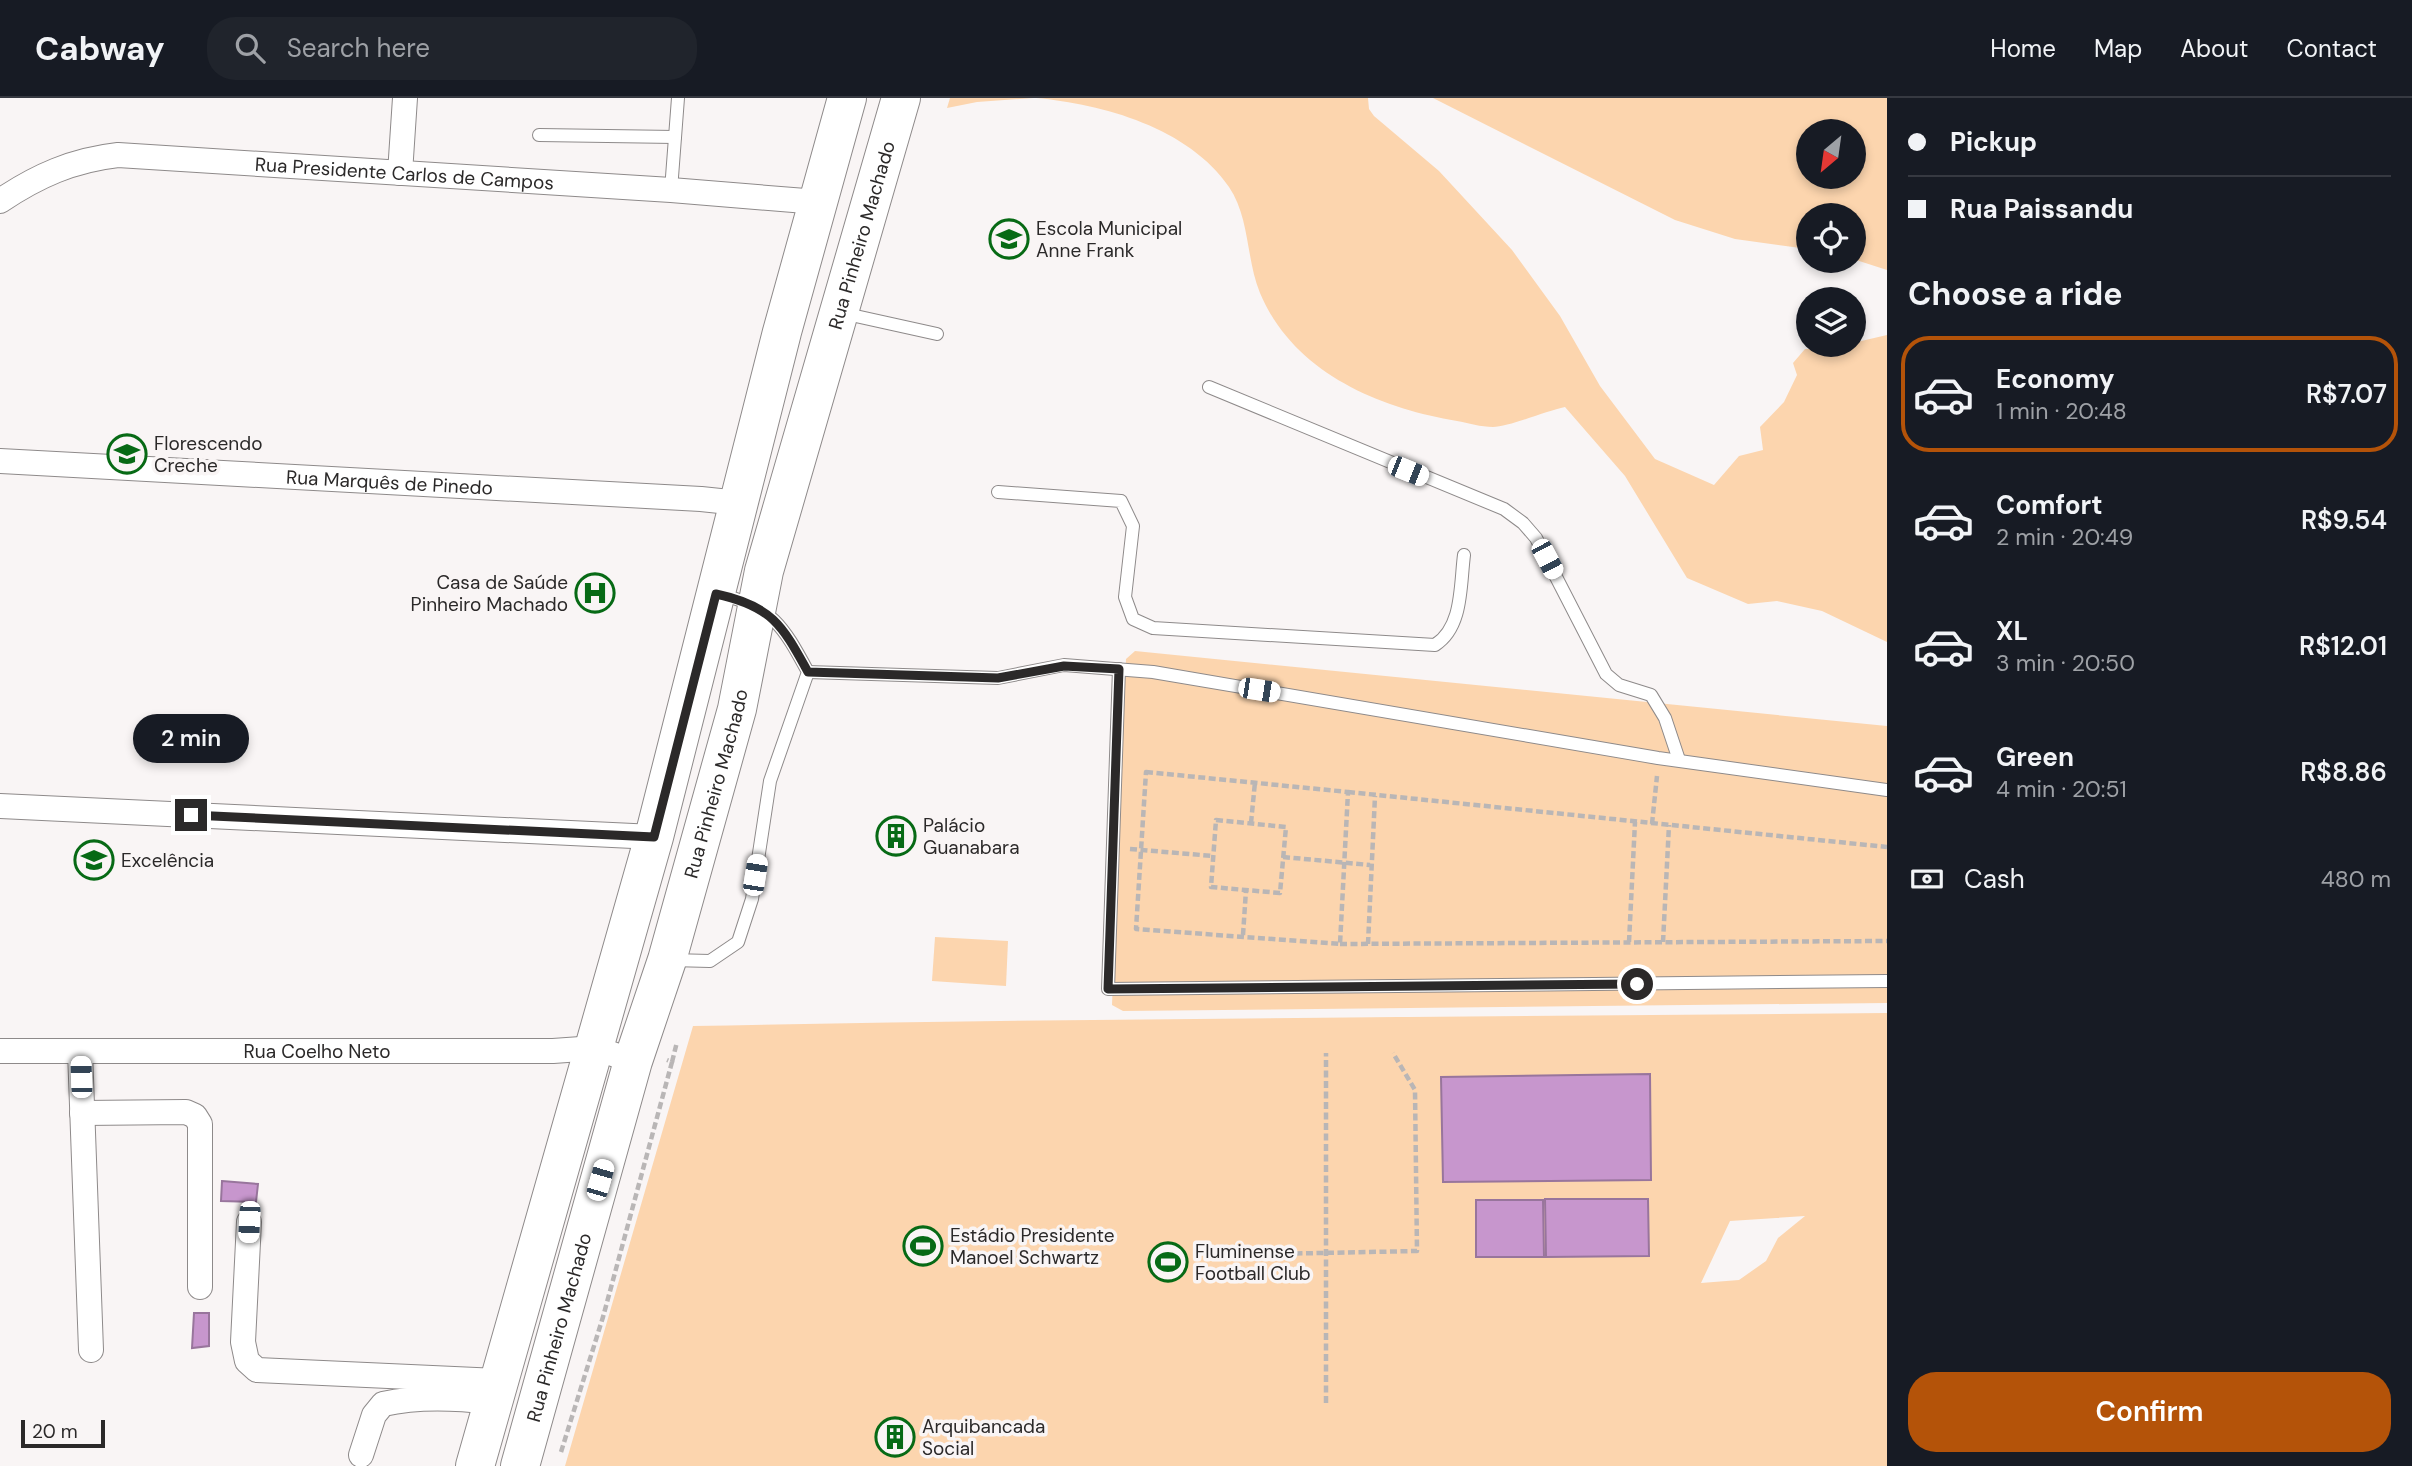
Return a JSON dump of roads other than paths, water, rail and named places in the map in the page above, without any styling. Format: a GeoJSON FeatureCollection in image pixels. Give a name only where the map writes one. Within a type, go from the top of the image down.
{"type":"FeatureCollection","features":[{"type":"Feature","properties":{"kind":"main road"},"geometry":{"type":"LineString","coordinates":[[475,1466],[654,837],[782,332],[847,98]]}},
{"type":"Feature","properties":{"kind":"main road","name":"Rua Pinheiro Machado"},"geometry":{"type":"LineString","coordinates":[[520,1466],[633,1061],[667,960],[737,709],[764,571],[901,98]]}},
{"type":"Feature","properties":{"kind":"street"},"geometry":{"type":"LineString","coordinates":[[400,173],[405,98]]}},
{"type":"Feature","properties":{"kind":"street","name":"Rua Presidente Carlos de Campos"},"geometry":{"type":"LineString","coordinates":[[0,201],[31,181],[66,165],[91,158],[118,155],[671,190],[818,202]]}},
{"type":"Feature","properties":{"kind":"street","name":"Rua Marquês de Pinedo"},"geometry":{"type":"LineString","coordinates":[[0,461],[739,503]]}},
{"type":"Feature","properties":{"kind":"street"},"geometry":{"type":"LineString","coordinates":[[0,806],[654,837]]}},
{"type":"Feature","properties":{"kind":"street","name":"Rua Coelho Neto"},"geometry":{"type":"LineString","coordinates":[[0,1051],[553,1051],[595,1048],[633,1061]]}},
{"type":"Feature","properties":{"kind":"street"},"geometry":{"type":"LineString","coordinates":[[80,1051],[91,1350]]}},
{"type":"Feature","properties":{"kind":"street"},"geometry":{"type":"LineString","coordinates":[[82,1114],[186,1112],[195,1116],[200,1124],[200,1287]]}},
{"type":"Feature","properties":{"kind":"street"},"geometry":{"type":"LineString","coordinates":[[249,1222],[243,1342],[247,1361],[257,1370],[495,1392]]}},
{"type":"Feature","properties":{"kind":"street"},"geometry":{"type":"LineString","coordinates":[[362,1455],[374,1415],[383,1404],[420,1399],[461,1398],[495,1392]]}},
{"type":"Feature","properties":{"kind":"lane"},"geometry":{"type":"LineString","coordinates":[[671,190],[678,98]]}},
{"type":"Feature","properties":{"kind":"lane"},"geometry":{"type":"LineString","coordinates":[[539,135],[675,137]]}},
{"type":"Feature","properties":{"kind":"lane"},"geometry":{"type":"LineString","coordinates":[[840,313],[937,334]]}},
{"type":"Feature","properties":{"kind":"lane"},"geometry":{"type":"LineString","coordinates":[[1209,387],[1315,430],[1360,452],[1504,509],[1523,523],[1536,538],[1606,674],[1619,685],[1651,695],[1665,718],[1679,760]]}},
{"type":"Feature","properties":{"kind":"lane"},"geometry":{"type":"LineString","coordinates":[[998,492],[1121,501],[1133,526],[1125,597],[1133,619],[1153,628],[1435,645],[1447,638],[1455,621],[1464,555]]}},
{"type":"Feature","properties":{"kind":"lane"},"geometry":{"type":"LineString","coordinates":[[667,960],[709,961],[738,942],[752,899],[770,781],[808,672],[785,630],[756,606],[716,594]]}},
{"type":"Feature","properties":{"kind":"lane"},"geometry":{"type":"LineString","coordinates":[[808,672],[998,678],[1064,666],[1153,672],[1658,758],[1887,790]]}},
{"type":"Feature","properties":{"kind":"lane"},"geometry":{"type":"LineString","coordinates":[[1119,669],[1108,989],[1887,981]]}},
{"type":"Feature","properties":{"kind":"place","name":"Escola Municipal Anne Frank"},"geometry":{"type":"Point","coordinates":[1009,239]}},
{"type":"Feature","properties":{"kind":"place","name":"Florescendo Creche"},"geometry":{"type":"Point","coordinates":[127,454]}},
{"type":"Feature","properties":{"kind":"place","name":"Casa de Saúde Pinheiro Machado"},"geometry":{"type":"Point","coordinates":[595,593]}},
{"type":"Feature","properties":{"kind":"place","name":"Palácio Guanabara"},"geometry":{"type":"Point","coordinates":[896,836]}},
{"type":"Feature","properties":{"kind":"place","name":"Excelência"},"geometry":{"type":"Point","coordinates":[94,860]}},
{"type":"Feature","properties":{"kind":"place","name":"Estádio Presidente Manoel Schwartz"},"geometry":{"type":"Point","coordinates":[923,1246]}},
{"type":"Feature","properties":{"kind":"place","name":"Fluminense Football Club"},"geometry":{"type":"Point","coordinates":[1168,1262]}},
{"type":"Feature","properties":{"kind":"place","name":"Arquibancada Social"},"geometry":{"type":"Point","coordinates":[895,1437]}}]}
